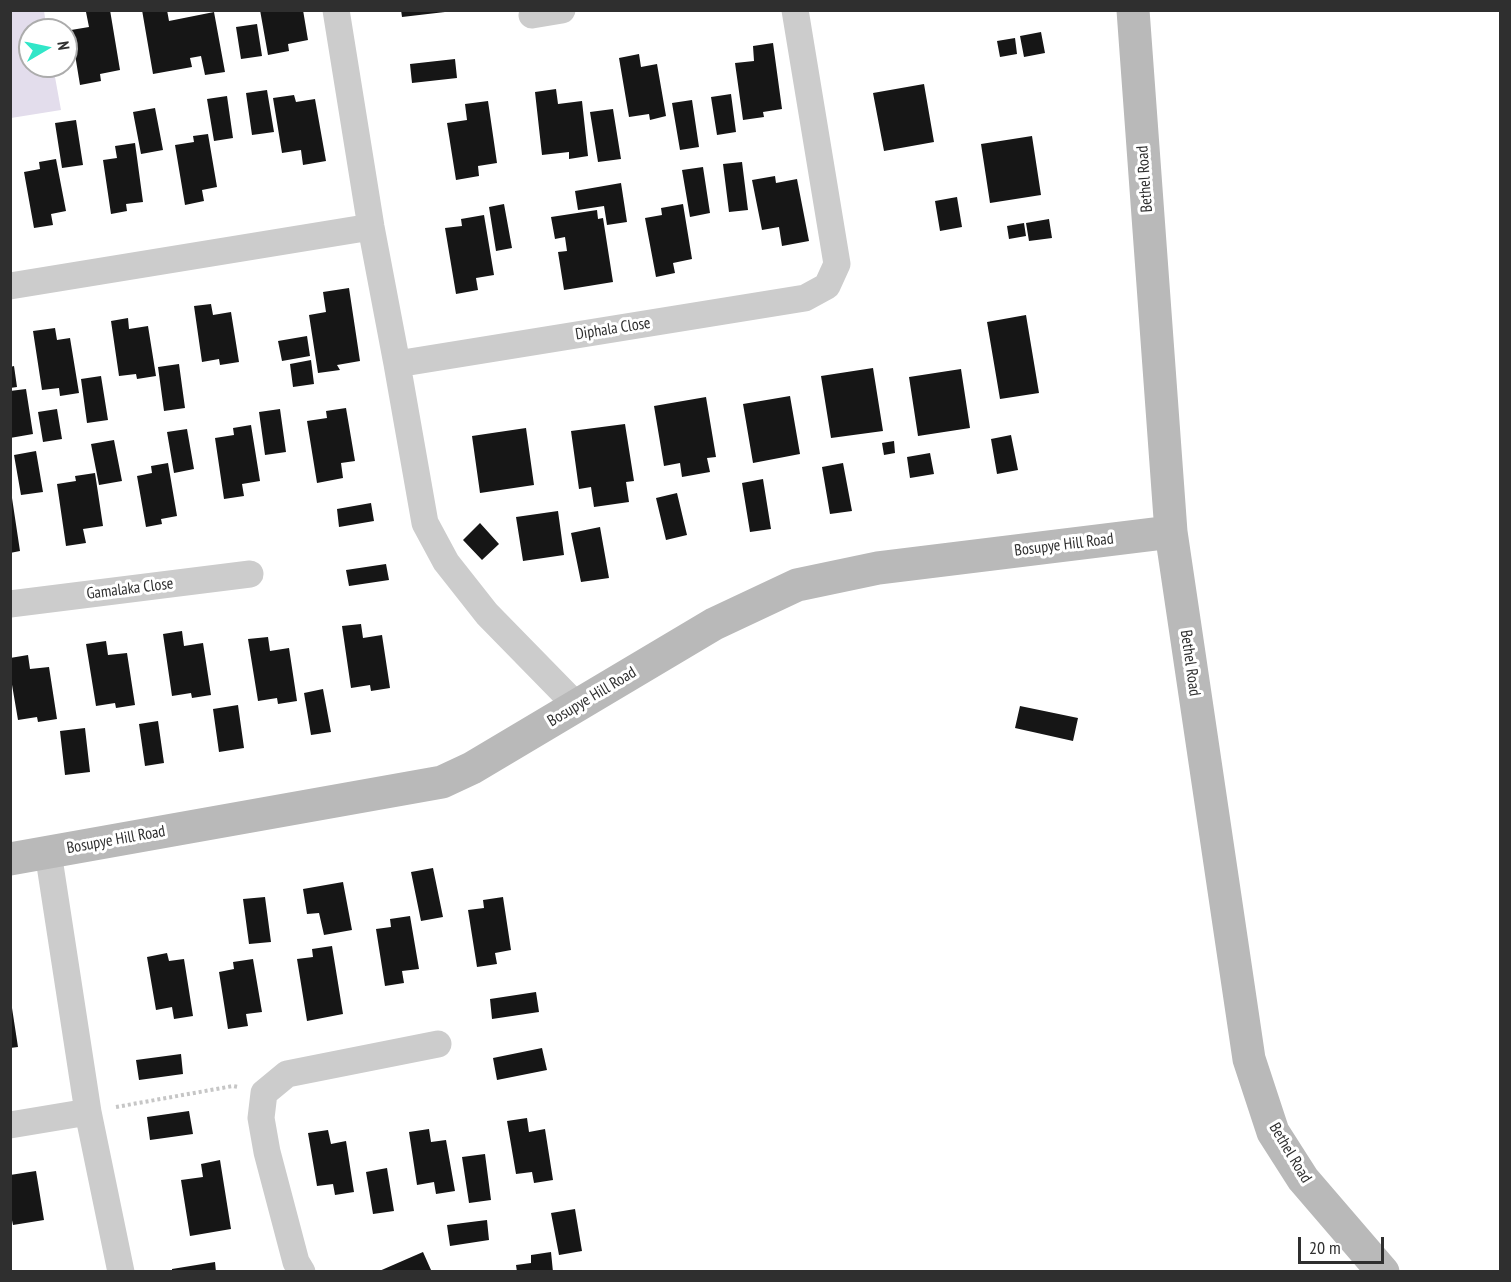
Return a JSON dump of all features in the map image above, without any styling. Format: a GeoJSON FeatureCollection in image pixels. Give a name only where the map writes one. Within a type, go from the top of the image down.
{"type":"FeatureCollection","features":[{"type":"Feature","properties":{"kind":"street"},"geometry":{"type":"LineString","coordinates":[[336,10],[371,227],[425,523],[446,562],[487,614],[577,706]]}},
{"type":"Feature","properties":{"kind":"street"},"geometry":{"type":"LineString","coordinates":[[532,15],[562,10]]}},
{"type":"Feature","properties":{"kind":"street","name":"Diphala Close"},"geometry":{"type":"LineString","coordinates":[[397,364],[805,298],[827,286],[837,264],[795,10]]}},
{"type":"Feature","properties":{"kind":"street","name":"Bethel Road"},"geometry":{"type":"LineString","coordinates":[[1133,10],[1171,532],[1249,1059],[1273,1132],[1303,1179],[1383,1272]]}},
{"type":"Feature","properties":{"kind":"street"},"geometry":{"type":"LineString","coordinates":[[10,286],[371,227]]}},
{"type":"Feature","properties":{"kind":"street","name":"Bosupye Hill Road"},"geometry":{"type":"LineString","coordinates":[[10,859],[442,782],[472,768],[714,624],[797,585],[878,568],[1171,532]]}},
{"type":"Feature","properties":{"kind":"street","name":"Gamalaka Close"},"geometry":{"type":"LineString","coordinates":[[10,604],[250,574]]}},
{"type":"Feature","properties":{"kind":"street"},"geometry":{"type":"LineString","coordinates":[[48,852],[88,1112],[121,1272]]}},
{"type":"Feature","properties":{"kind":"street"},"geometry":{"type":"LineString","coordinates":[[302,1272],[296,1262],[267,1152],[261,1118],[264,1093],[286,1074],[438,1044]]}},
{"type":"Feature","properties":{"kind":"street"},"geometry":{"type":"LineString","coordinates":[[10,1125],[88,1112]]}},
{"type":"Feature","properties":{"kind":"path"},"geometry":{"type":"LineString","coordinates":[[88,1112],[233,1086],[264,1093]]}},
{"type":"Feature","properties":{"kind":"shaded area"},"geometry":{"type":"Polygon","coordinates":[[[11,10],[44,11],[45,18],[18,18],[18,78],[55,78],[61,110],[11,118],[11,10]]]}},
{"type":"Feature","properties":{"kind":"building"},"geometry":{"type":"Polygon","coordinates":[[[110,10],[120,70],[100,74],[101,81],[80,85],[78,29],[89,27],[86,12],[110,10]]]}},
{"type":"Feature","properties":{"kind":"building"},"geometry":{"type":"Polygon","coordinates":[[[142,10],[167,10],[169,21],[214,12],[225,72],[205,75],[201,56],[190,58],[192,67],[153,74],[142,10]]]}},
{"type":"Feature","properties":{"kind":"building"},"geometry":{"type":"Polygon","coordinates":[[[260,10],[303,10],[308,40],[288,44],[289,51],[268,55],[260,10]]]}},
{"type":"Feature","properties":{"kind":"building"},"geometry":{"type":"Polygon","coordinates":[[[401,10],[444,10],[445,12],[402,17],[401,10]]]}},
{"type":"Feature","properties":{"kind":"building"},"geometry":{"type":"Polygon","coordinates":[[[257,24],[262,56],[241,59],[236,27],[257,24]]]}},
{"type":"Feature","properties":{"kind":"building"},"geometry":{"type":"Polygon","coordinates":[[[1041,32],[1045,53],[1024,57],[1020,36],[1041,32]]]}},
{"type":"Feature","properties":{"kind":"building"},"geometry":{"type":"Polygon","coordinates":[[[1015,38],[1017,54],[1000,57],[997,41],[1015,38]]]}},
{"type":"Feature","properties":{"kind":"building"},"geometry":{"type":"Polygon","coordinates":[[[773,43],[782,109],[763,112],[764,117],[743,120],[735,63],[754,61],[753,46],[773,43]]]}},
{"type":"Feature","properties":{"kind":"building"},"geometry":{"type":"Polygon","coordinates":[[[639,54],[641,67],[657,64],[666,116],[650,120],[649,114],[629,117],[619,58],[639,54]]]}},
{"type":"Feature","properties":{"kind":"building"},"geometry":{"type":"Polygon","coordinates":[[[455,59],[457,78],[412,83],[410,64],[455,59]]]}},
{"type":"Feature","properties":{"kind":"building"},"geometry":{"type":"Polygon","coordinates":[[[924,84],[934,142],[884,151],[873,93],[924,84]]]}},
{"type":"Feature","properties":{"kind":"building"},"geometry":{"type":"Polygon","coordinates":[[[556,89],[558,104],[582,101],[588,156],[569,159],[569,152],[542,155],[535,92],[556,89]]]}},
{"type":"Feature","properties":{"kind":"building"},"geometry":{"type":"Polygon","coordinates":[[[267,90],[274,132],[252,135],[246,93],[267,90]]]}},
{"type":"Feature","properties":{"kind":"building"},"geometry":{"type":"Polygon","coordinates":[[[731,94],[736,132],[717,135],[711,97],[731,94]]]}},
{"type":"Feature","properties":{"kind":"building"},"geometry":{"type":"Polygon","coordinates":[[[294,95],[296,102],[315,99],[326,161],[303,165],[301,150],[282,153],[273,98],[294,95]]]}},
{"type":"Feature","properties":{"kind":"building"},"geometry":{"type":"Polygon","coordinates":[[[227,96],[233,138],[214,141],[207,99],[227,96]]]}},
{"type":"Feature","properties":{"kind":"building"},"geometry":{"type":"Polygon","coordinates":[[[692,100],[699,147],[680,150],[672,103],[692,100]]]}},
{"type":"Feature","properties":{"kind":"building"},"geometry":{"type":"Polygon","coordinates":[[[488,101],[497,163],[478,166],[479,176],[456,180],[447,123],[467,120],[465,104],[488,101]]]}},
{"type":"Feature","properties":{"kind":"building"},"geometry":{"type":"Polygon","coordinates":[[[155,108],[163,150],[141,154],[133,112],[155,108]]]}},
{"type":"Feature","properties":{"kind":"building"},"geometry":{"type":"Polygon","coordinates":[[[613,109],[621,159],[598,162],[590,112],[613,109]]]}},
{"type":"Feature","properties":{"kind":"building"},"geometry":{"type":"Polygon","coordinates":[[[76,120],[83,165],[62,168],[55,123],[76,120]]]}},
{"type":"Feature","properties":{"kind":"building"},"geometry":{"type":"Polygon","coordinates":[[[208,134],[217,187],[202,190],[204,201],[185,205],[175,145],[194,142],[193,136],[208,134]]]}},
{"type":"Feature","properties":{"kind":"building"},"geometry":{"type":"Polygon","coordinates":[[[1032,136],[1041,195],[990,203],[981,144],[1032,136]]]}},
{"type":"Feature","properties":{"kind":"building"},"geometry":{"type":"Polygon","coordinates":[[[135,143],[143,202],[126,204],[127,211],[111,214],[103,160],[117,158],[115,146],[135,143]]]}},
{"type":"Feature","properties":{"kind":"building"},"geometry":{"type":"Polygon","coordinates":[[[56,159],[66,211],[51,214],[53,225],[34,228],[24,172],[40,169],[39,162],[56,159]]]}},
{"type":"Feature","properties":{"kind":"building"},"geometry":{"type":"Polygon","coordinates":[[[742,162],[748,210],[729,212],[723,164],[742,162]]]}},
{"type":"Feature","properties":{"kind":"building"},"geometry":{"type":"Polygon","coordinates":[[[703,167],[710,213],[690,217],[682,170],[703,167]]]}},
{"type":"Feature","properties":{"kind":"building"},"geometry":{"type":"Polygon","coordinates":[[[775,176],[776,183],[797,179],[809,241],[782,246],[779,227],[762,230],[752,180],[775,176]]]}},
{"type":"Feature","properties":{"kind":"building"},"geometry":{"type":"Polygon","coordinates":[[[621,183],[627,222],[607,225],[604,206],[578,210],[575,191],[621,183]]]}},
{"type":"Feature","properties":{"kind":"building"},"geometry":{"type":"Polygon","coordinates":[[[957,197],[962,227],[940,231],[935,201],[957,197]]]}},
{"type":"Feature","properties":{"kind":"building"},"geometry":{"type":"Polygon","coordinates":[[[504,204],[512,248],[496,251],[489,207],[504,204]]]}},
{"type":"Feature","properties":{"kind":"building"},"geometry":{"type":"Polygon","coordinates":[[[683,204],[692,259],[673,263],[675,273],[656,277],[645,218],[662,215],[661,208],[683,204]]]}},
{"type":"Feature","properties":{"kind":"building"},"geometry":{"type":"Polygon","coordinates":[[[597,210],[598,219],[603,218],[613,282],[564,290],[558,252],[567,251],[565,237],[555,239],[551,217],[597,210]]]}},
{"type":"Feature","properties":{"kind":"building"},"geometry":{"type":"Polygon","coordinates":[[[484,215],[494,275],[476,278],[478,290],[456,294],[445,228],[462,226],[461,219],[484,215]]]}},
{"type":"Feature","properties":{"kind":"building"},"geometry":{"type":"Polygon","coordinates":[[[1049,219],[1052,238],[1029,241],[1026,223],[1049,219]]]}},
{"type":"Feature","properties":{"kind":"building"},"geometry":{"type":"Polygon","coordinates":[[[1024,223],[1026,236],[1009,239],[1007,226],[1024,223]]]}},
{"type":"Feature","properties":{"kind":"building"},"geometry":{"type":"Polygon","coordinates":[[[349,288],[360,361],[337,365],[340,370],[318,373],[309,315],[326,312],[323,292],[349,288]]]}},
{"type":"Feature","properties":{"kind":"building"},"geometry":{"type":"Polygon","coordinates":[[[211,304],[213,315],[231,312],[239,362],[220,365],[219,359],[202,362],[194,306],[211,304]]]}},
{"type":"Feature","properties":{"kind":"building"},"geometry":{"type":"Polygon","coordinates":[[[1026,315],[1039,393],[1000,399],[987,322],[1026,315]]]}},
{"type":"Feature","properties":{"kind":"building"},"geometry":{"type":"Polygon","coordinates":[[[128,318],[129,329],[148,326],[156,376],[137,379],[136,374],[119,376],[111,321],[128,318]]]}},
{"type":"Feature","properties":{"kind":"building"},"geometry":{"type":"Polygon","coordinates":[[[55,328],[57,340],[70,338],[79,393],[60,396],[59,388],[42,390],[33,331],[55,328]]]}},
{"type":"Feature","properties":{"kind":"building"},"geometry":{"type":"Polygon","coordinates":[[[307,336],[310,356],[282,361],[278,341],[307,336]]]}},
{"type":"Feature","properties":{"kind":"building"},"geometry":{"type":"Polygon","coordinates":[[[311,360],[314,384],[293,387],[290,364],[311,360]]]}},
{"type":"Feature","properties":{"kind":"building"},"geometry":{"type":"Polygon","coordinates":[[[179,364],[185,408],[164,411],[158,367],[179,364]]]}},
{"type":"Feature","properties":{"kind":"building"},"geometry":{"type":"Polygon","coordinates":[[[14,366],[17,387],[10,388],[10,367],[14,366]]]}},
{"type":"Feature","properties":{"kind":"building"},"geometry":{"type":"Polygon","coordinates":[[[873,368],[883,431],[831,438],[821,376],[873,368]]]}},
{"type":"Feature","properties":{"kind":"building"},"geometry":{"type":"Polygon","coordinates":[[[961,369],[970,428],[918,436],[909,377],[961,369]]]}},
{"type":"Feature","properties":{"kind":"building"},"geometry":{"type":"Polygon","coordinates":[[[101,376],[108,420],[87,423],[81,379],[101,376]]]}},
{"type":"Feature","properties":{"kind":"building"},"geometry":{"type":"Polygon","coordinates":[[[26,389],[33,434],[10,438],[10,391],[26,389]]]}},
{"type":"Feature","properties":{"kind":"building"},"geometry":{"type":"Polygon","coordinates":[[[790,396],[800,454],[753,463],[743,404],[790,396]]]}},
{"type":"Feature","properties":{"kind":"building"},"geometry":{"type":"Polygon","coordinates":[[[706,397],[716,457],[707,458],[710,472],[682,477],[680,463],[664,466],[654,406],[706,397]]]}},
{"type":"Feature","properties":{"kind":"building"},"geometry":{"type":"Polygon","coordinates":[[[346,408],[355,461],[341,463],[343,478],[317,483],[307,421],[327,418],[326,411],[346,408]]]}},
{"type":"Feature","properties":{"kind":"building"},"geometry":{"type":"Polygon","coordinates":[[[57,409],[62,439],[43,442],[38,412],[57,409]]]}},
{"type":"Feature","properties":{"kind":"building"},"geometry":{"type":"Polygon","coordinates":[[[280,409],[286,452],[265,455],[259,412],[280,409]]]}},
{"type":"Feature","properties":{"kind":"building"},"geometry":{"type":"Polygon","coordinates":[[[625,424],[634,481],[626,482],[629,502],[594,507],[591,487],[579,489],[571,431],[625,424]]]}},
{"type":"Feature","properties":{"kind":"building"},"geometry":{"type":"Polygon","coordinates":[[[251,425],[260,481],[242,484],[244,496],[224,499],[215,438],[234,435],[233,428],[251,425]]]}},
{"type":"Feature","properties":{"kind":"building"},"geometry":{"type":"Polygon","coordinates":[[[526,428],[534,485],[480,493],[472,436],[526,428]]]}},
{"type":"Feature","properties":{"kind":"building"},"geometry":{"type":"Polygon","coordinates":[[[187,429],[194,469],[174,473],[167,432],[187,429]]]}},
{"type":"Feature","properties":{"kind":"building"},"geometry":{"type":"Polygon","coordinates":[[[1011,435],[1018,470],[997,474],[991,439],[1011,435]]]}},
{"type":"Feature","properties":{"kind":"building"},"geometry":{"type":"Polygon","coordinates":[[[114,440],[122,481],[99,485],[91,444],[114,440]]]}},
{"type":"Feature","properties":{"kind":"building"},"geometry":{"type":"Polygon","coordinates":[[[894,441],[895,453],[884,455],[882,443],[894,441]]]}},
{"type":"Feature","properties":{"kind":"building"},"geometry":{"type":"Polygon","coordinates":[[[36,451],[43,492],[21,495],[14,455],[36,451]]]}},
{"type":"Feature","properties":{"kind":"building"},"geometry":{"type":"Polygon","coordinates":[[[930,453],[934,474],[910,478],[907,457],[930,453]]]}},
{"type":"Feature","properties":{"kind":"building"},"geometry":{"type":"Polygon","coordinates":[[[168,463],[177,516],[161,519],[162,524],[146,527],[137,476],[152,473],[151,466],[168,463]]]}},
{"type":"Feature","properties":{"kind":"building"},"geometry":{"type":"Polygon","coordinates":[[[843,463],[852,511],[830,514],[822,467],[843,463]]]}},
{"type":"Feature","properties":{"kind":"building"},"geometry":{"type":"Polygon","coordinates":[[[95,473],[103,526],[83,529],[86,543],[66,546],[57,484],[76,481],[75,476],[95,473]]]}},
{"type":"Feature","properties":{"kind":"building"},"geometry":{"type":"Polygon","coordinates":[[[763,479],[771,529],[750,532],[742,483],[763,479]]]}},
{"type":"Feature","properties":{"kind":"building"},"geometry":{"type":"Polygon","coordinates":[[[677,493],[687,535],[666,540],[656,498],[677,493]]]}},
{"type":"Feature","properties":{"kind":"building"},"geometry":{"type":"Polygon","coordinates":[[[10,498],[12,498],[20,551],[10,553],[10,498]]]}},
{"type":"Feature","properties":{"kind":"building"},"geometry":{"type":"Polygon","coordinates":[[[371,503],[374,521],[339,527],[337,509],[371,503]]]}},
{"type":"Feature","properties":{"kind":"building"},"geometry":{"type":"Polygon","coordinates":[[[558,511],[564,555],[523,561],[516,517],[558,511]]]}},
{"type":"Feature","properties":{"kind":"building"},"geometry":{"type":"Polygon","coordinates":[[[480,523],[499,544],[482,560],[463,540],[480,523]]]}},
{"type":"Feature","properties":{"kind":"building"},"geometry":{"type":"Polygon","coordinates":[[[600,527],[609,578],[581,582],[571,533],[600,527]]]}},
{"type":"Feature","properties":{"kind":"building"},"geometry":{"type":"Polygon","coordinates":[[[386,564],[389,580],[349,586],[346,570],[386,564]]]}},
{"type":"Feature","properties":{"kind":"building"},"geometry":{"type":"Polygon","coordinates":[[[361,624],[363,638],[382,635],[390,688],[371,691],[370,685],[351,688],[342,626],[361,624]]]}},
{"type":"Feature","properties":{"kind":"building"},"geometry":{"type":"Polygon","coordinates":[[[182,631],[184,646],[203,643],[211,695],[192,698],[191,693],[172,696],[163,634],[182,631]]]}},
{"type":"Feature","properties":{"kind":"building"},"geometry":{"type":"Polygon","coordinates":[[[268,637],[270,651],[289,648],[297,701],[278,704],[277,698],[258,701],[248,639],[268,637]]]}},
{"type":"Feature","properties":{"kind":"building"},"geometry":{"type":"Polygon","coordinates":[[[106,641],[108,655],[127,653],[135,705],[116,708],[115,703],[96,706],[86,644],[106,641]]]}},
{"type":"Feature","properties":{"kind":"building"},"geometry":{"type":"Polygon","coordinates":[[[28,655],[30,669],[49,667],[57,719],[38,722],[37,717],[18,720],[10,673],[10,658],[28,655]]]}},
{"type":"Feature","properties":{"kind":"building"},"geometry":{"type":"Polygon","coordinates":[[[323,689],[331,732],[311,735],[304,693],[323,689]]]}},
{"type":"Feature","properties":{"kind":"building"},"geometry":{"type":"Polygon","coordinates":[[[238,705],[244,748],[219,752],[213,709],[238,705]]]}},
{"type":"Feature","properties":{"kind":"building"},"geometry":{"type":"Polygon","coordinates":[[[1020,706],[1078,718],[1073,741],[1015,728],[1020,706]]]}},
{"type":"Feature","properties":{"kind":"building"},"geometry":{"type":"Polygon","coordinates":[[[158,721],[164,763],[145,766],[139,724],[158,721]]]}},
{"type":"Feature","properties":{"kind":"building"},"geometry":{"type":"Polygon","coordinates":[[[85,728],[90,772],[65,775],[60,731],[85,728]]]}},
{"type":"Feature","properties":{"kind":"building"},"geometry":{"type":"Polygon","coordinates":[[[433,868],[443,917],[421,921],[411,872],[433,868]]]}},
{"type":"Feature","properties":{"kind":"building"},"geometry":{"type":"Polygon","coordinates":[[[343,882],[352,930],[324,935],[319,913],[307,914],[303,889],[343,882]]]}},
{"type":"Feature","properties":{"kind":"building"},"geometry":{"type":"Polygon","coordinates":[[[265,897],[271,942],[249,944],[243,899],[265,897]]]}},
{"type":"Feature","properties":{"kind":"building"},"geometry":{"type":"Polygon","coordinates":[[[503,897],[511,950],[495,953],[497,964],[477,967],[468,910],[484,908],[483,900],[503,897]]]}},
{"type":"Feature","properties":{"kind":"building"},"geometry":{"type":"Polygon","coordinates":[[[410,916],[419,969],[402,971],[404,983],[385,986],[376,929],[391,927],[390,919],[410,916]]]}},
{"type":"Feature","properties":{"kind":"building"},"geometry":{"type":"Polygon","coordinates":[[[332,946],[343,1014],[307,1021],[297,959],[313,957],[312,949],[332,946]]]}},
{"type":"Feature","properties":{"kind":"building"},"geometry":{"type":"Polygon","coordinates":[[[167,953],[169,961],[184,959],[193,1016],[174,1019],[172,1007],[156,1010],[147,957],[167,953]]]}},
{"type":"Feature","properties":{"kind":"building"},"geometry":{"type":"Polygon","coordinates":[[[253,959],[262,1012],[246,1014],[248,1026],[228,1029],[219,972],[234,969],[233,962],[253,959]]]}},
{"type":"Feature","properties":{"kind":"building"},"geometry":{"type":"Polygon","coordinates":[[[536,992],[539,1012],[492,1019],[490,999],[536,992]]]}},
{"type":"Feature","properties":{"kind":"building"},"geometry":{"type":"Polygon","coordinates":[[[10,1008],[12,1008],[18,1047],[10,1048],[10,1008]]]}},
{"type":"Feature","properties":{"kind":"building"},"geometry":{"type":"Polygon","coordinates":[[[542,1048],[547,1070],[497,1080],[493,1058],[542,1048]]]}},
{"type":"Feature","properties":{"kind":"building"},"geometry":{"type":"Polygon","coordinates":[[[181,1054],[183,1074],[139,1080],[136,1060],[181,1054]]]}},
{"type":"Feature","properties":{"kind":"building"},"geometry":{"type":"Polygon","coordinates":[[[189,1111],[193,1134],[150,1140],[147,1117],[189,1111]]]}},
{"type":"Feature","properties":{"kind":"building"},"geometry":{"type":"Polygon","coordinates":[[[527,1118],[529,1132],[545,1129],[553,1180],[534,1183],[532,1172],[516,1174],[507,1121],[527,1118]]]}},
{"type":"Feature","properties":{"kind":"building"},"geometry":{"type":"Polygon","coordinates":[[[429,1129],[431,1142],[446,1140],[455,1191],[436,1194],[434,1182],[417,1185],[409,1132],[429,1129]]]}},
{"type":"Feature","properties":{"kind":"building"},"geometry":{"type":"Polygon","coordinates":[[[328,1130],[331,1144],[346,1141],[354,1192],[335,1195],[333,1184],[317,1186],[308,1133],[328,1130]]]}},
{"type":"Feature","properties":{"kind":"building"},"geometry":{"type":"Polygon","coordinates":[[[485,1154],[491,1200],[469,1203],[462,1157],[485,1154]]]}},
{"type":"Feature","properties":{"kind":"building"},"geometry":{"type":"Polygon","coordinates":[[[220,1160],[231,1229],[190,1236],[181,1180],[203,1177],[201,1164],[220,1160]]]}},
{"type":"Feature","properties":{"kind":"building"},"geometry":{"type":"Polygon","coordinates":[[[387,1168],[394,1211],[373,1214],[366,1172],[387,1168]]]}},
{"type":"Feature","properties":{"kind":"building"},"geometry":{"type":"Polygon","coordinates":[[[36,1171],[44,1220],[13,1225],[10,1211],[10,1175],[36,1171]]]}},
{"type":"Feature","properties":{"kind":"building"},"geometry":{"type":"Polygon","coordinates":[[[575,1209],[582,1251],[559,1255],[551,1213],[575,1209]]]}},
{"type":"Feature","properties":{"kind":"building"},"geometry":{"type":"Polygon","coordinates":[[[487,1220],[489,1240],[450,1246],[447,1225],[487,1220]]]}},
{"type":"Feature","properties":{"kind":"building"},"geometry":{"type":"Polygon","coordinates":[[[423,1252],[431,1270],[429,1272],[377,1272],[423,1252]]]}},
{"type":"Feature","properties":{"kind":"building"},"geometry":{"type":"Polygon","coordinates":[[[551,1252],[553,1272],[517,1272],[516,1265],[531,1263],[531,1255],[551,1252]]]}},
{"type":"Feature","properties":{"kind":"building"},"geometry":{"type":"Polygon","coordinates":[[[215,1262],[216,1272],[172,1272],[172,1269],[215,1262]]]}}]}
